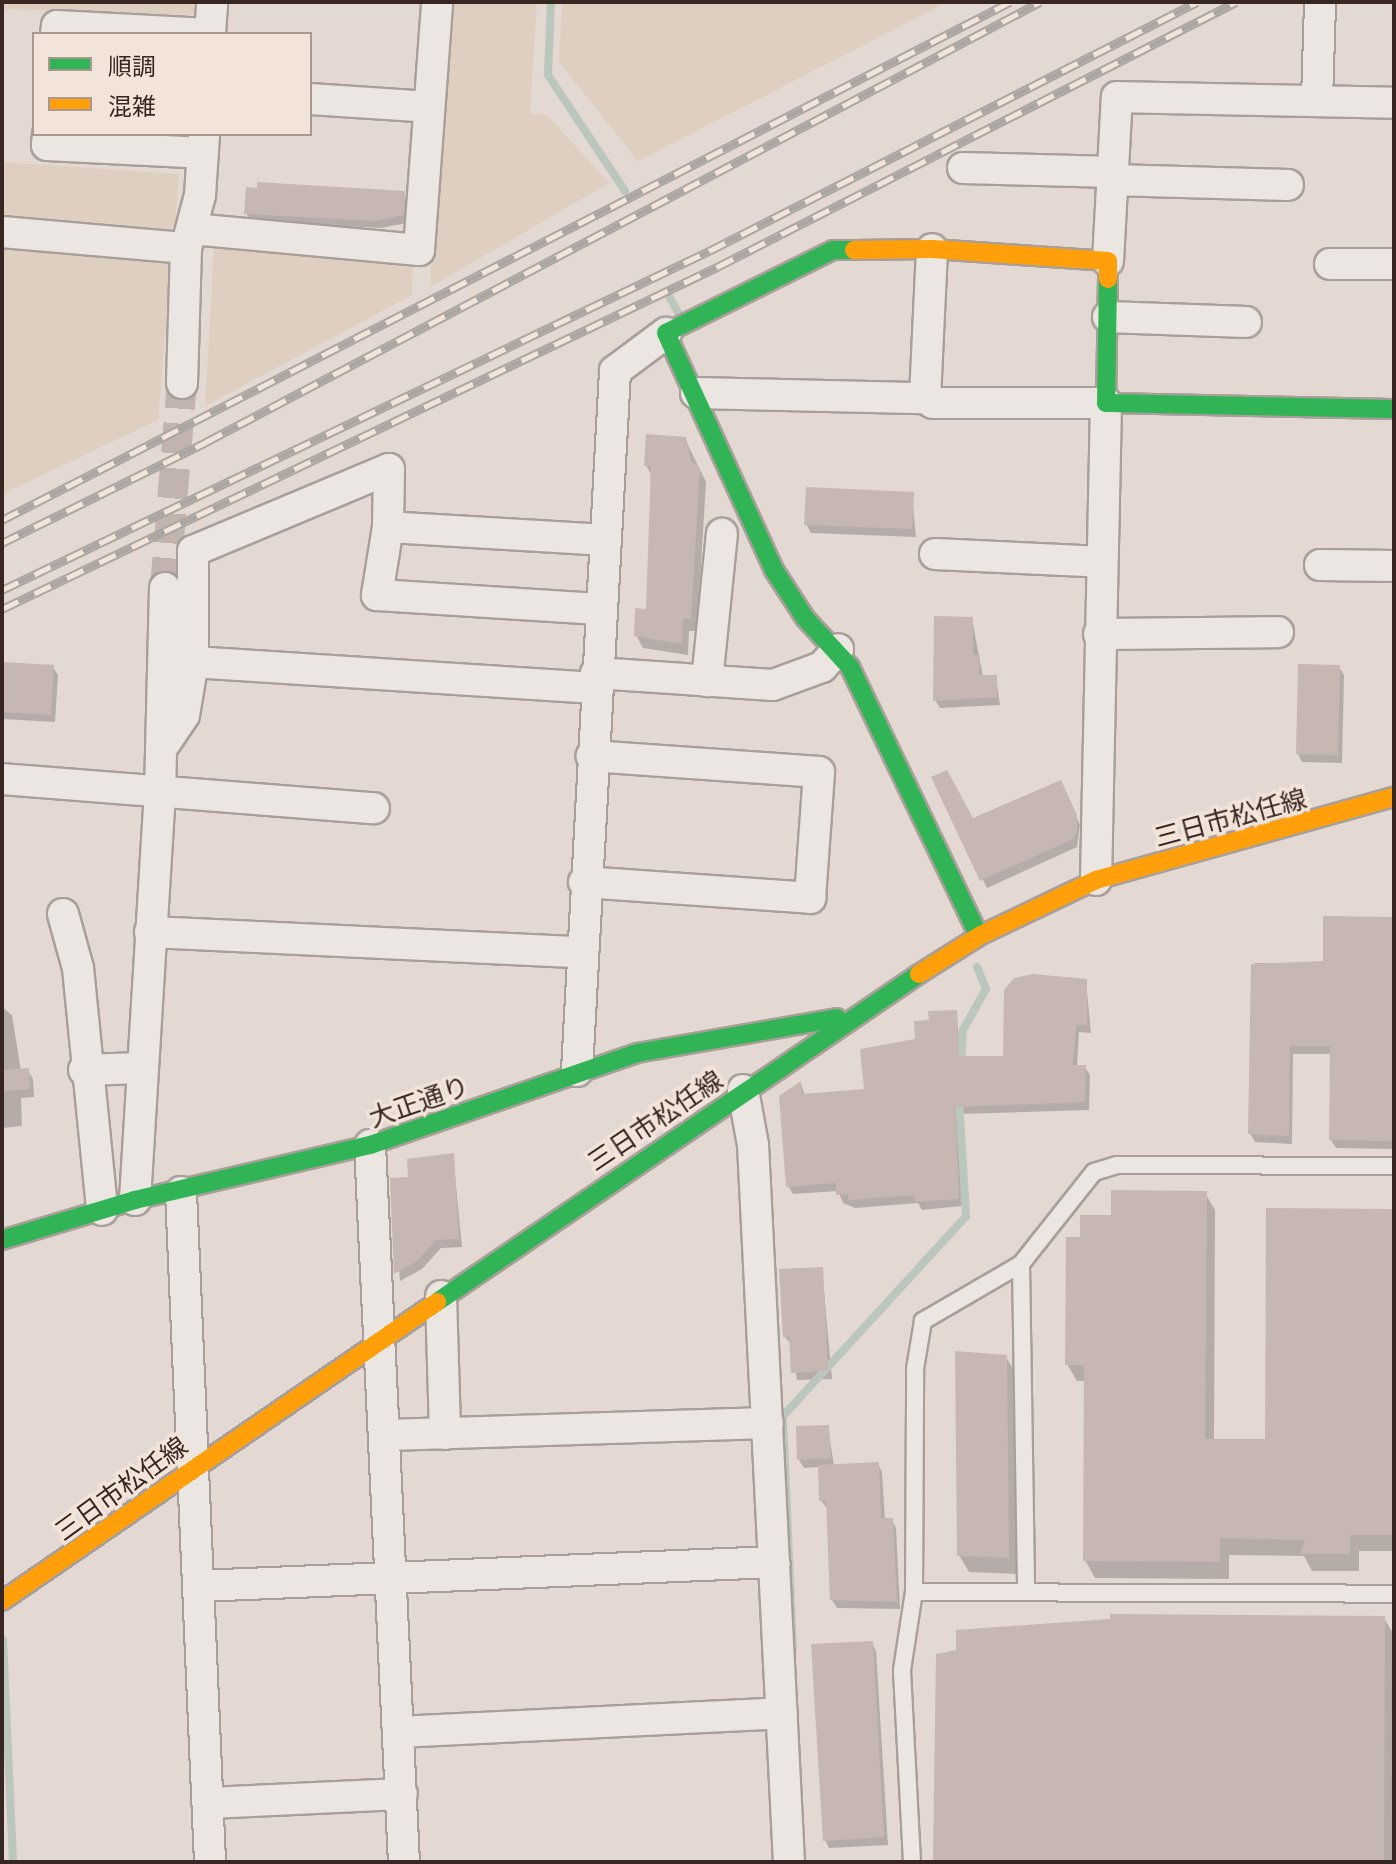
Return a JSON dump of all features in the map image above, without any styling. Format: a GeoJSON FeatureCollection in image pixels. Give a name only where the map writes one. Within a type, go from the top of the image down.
{"type":"FeatureCollection","features":[{"type":"Feature","properties":{"kind":"street"},"geometry":{"type":"LineString","coordinates":[[209,32],[212,2]]}},
{"type":"Feature","properties":{"kind":"street"},"geometry":{"type":"LineString","coordinates":[[2,232],[419,250],[437,2]]}},
{"type":"Feature","properties":{"kind":"street"},"geometry":{"type":"LineString","coordinates":[[1317,100],[1320,2]]}},
{"type":"Feature","properties":{"kind":"street"},"geometry":{"type":"LineString","coordinates":[[56,32],[57,26],[171,32]]}},
{"type":"Feature","properties":{"kind":"street"},"geometry":{"type":"LineString","coordinates":[[1096,880],[1108,261],[1117,97],[1394,103]]}},
{"type":"Feature","properties":{"kind":"street"},"geometry":{"type":"LineString","coordinates":[[312,99],[429,107]]}},
{"type":"Feature","properties":{"kind":"street"},"geometry":{"type":"LineString","coordinates":[[48,136],[47,145],[203,144],[189,239],[182,383]]}},
{"type":"Feature","properties":{"kind":"street"},"geometry":{"type":"LineString","coordinates":[[963,168],[1288,185]]}},
{"type":"Feature","properties":{"kind":"street"},"geometry":{"type":"LineString","coordinates":[[577,1071],[580,952],[615,371],[666,333],[833,250],[932,249],[1108,261]]}},
{"type":"Feature","properties":{"kind":"street"},"geometry":{"type":"LineString","coordinates":[[925,398],[932,249]]}},
{"type":"Feature","properties":{"kind":"street"},"geometry":{"type":"LineString","coordinates":[[1330,264],[1394,264]]}},
{"type":"Feature","properties":{"kind":"street"},"geometry":{"type":"LineString","coordinates":[[1108,317],[1246,322]]}},
{"type":"Feature","properties":{"kind":"street"},"geometry":{"type":"LineString","coordinates":[[666,333],[696,393],[774,570],[805,618],[838,649],[979,936]]}},
{"type":"Feature","properties":{"kind":"street"},"geometry":{"type":"LineString","coordinates":[[696,393],[925,398],[933,403],[1394,409]]}},
{"type":"Feature","properties":{"kind":"street"},"geometry":{"type":"LineString","coordinates":[[161,749],[184,715],[193,662],[193,551],[389,469],[388,527],[377,595],[600,609]]}},
{"type":"Feature","properties":{"kind":"street"},"geometry":{"type":"LineString","coordinates":[[388,527],[604,540]]}},
{"type":"Feature","properties":{"kind":"street"},"geometry":{"type":"LineString","coordinates":[[707,681],[722,534]]}},
{"type":"Feature","properties":{"kind":"street"},"geometry":{"type":"LineString","coordinates":[[935,554],[1102,562]]}},
{"type":"Feature","properties":{"kind":"street"},"geometry":{"type":"LineString","coordinates":[[1320,565],[1394,566]]}},
{"type":"Feature","properties":{"kind":"street"},"geometry":{"type":"LineString","coordinates":[[135,1200],[160,793],[165,588]]}},
{"type":"Feature","properties":{"kind":"street"},"geometry":{"type":"LineString","coordinates":[[1099,634],[1278,632]]}},
{"type":"Feature","properties":{"kind":"street"},"geometry":{"type":"LineString","coordinates":[[193,662],[596,681],[707,681],[773,685],[822,667],[838,649]]}},
{"type":"Feature","properties":{"kind":"street"},"geometry":{"type":"LineString","coordinates":[[584,882],[810,898],[819,772],[592,756]]}},
{"type":"Feature","properties":{"kind":"street"},"geometry":{"type":"LineString","coordinates":[[2,779],[374,808]]}},
{"type":"Feature","properties":{"kind":"street","name":"三日市松任線"},"geometry":{"type":"LineString","coordinates":[[2,1601],[381,1337],[853,1015],[979,936],[1096,880],[1394,797]]}},
{"type":"Feature","properties":{"kind":"street"},"geometry":{"type":"LineString","coordinates":[[63,914],[78,968],[84,1070],[102,1210]]}},
{"type":"Feature","properties":{"kind":"street"},"geometry":{"type":"LineString","coordinates":[[150,932],[580,952]]}},
{"type":"Feature","properties":{"kind":"street","name":"大正通り"},"geometry":{"type":"LineString","coordinates":[[2,1240],[135,1200],[181,1192],[370,1145],[577,1071],[637,1053],[853,1015]]}},
{"type":"Feature","properties":{"kind":"street"},"geometry":{"type":"LineString","coordinates":[[84,1070],[141,1068]]}},
{"type":"Feature","properties":{"kind":"street"},"geometry":{"type":"LineString","coordinates":[[743,1090],[753,1145],[789,1862]]}},
{"type":"Feature","properties":{"kind":"street"},"geometry":{"type":"LineString","coordinates":[[370,1145],[387,1435],[404,1862]]}},
{"type":"Feature","properties":{"kind":"street"},"geometry":{"type":"LineString","coordinates":[[181,1192],[210,1862]]}},
{"type":"Feature","properties":{"kind":"street"},"geometry":{"type":"LineString","coordinates":[[441,1296],[445,1434]]}},
{"type":"Feature","properties":{"kind":"street"},"geometry":{"type":"LineString","coordinates":[[387,1435],[768,1423]]}},
{"type":"Feature","properties":{"kind":"street"},"geometry":{"type":"LineString","coordinates":[[199,1586],[775,1562]]}},
{"type":"Feature","properties":{"kind":"street"},"geometry":{"type":"LineString","coordinates":[[398,1732],[782,1713]]}},
{"type":"Feature","properties":{"kind":"street"},"geometry":{"type":"LineString","coordinates":[[208,1803],[402,1794]]}},
{"type":"Feature","properties":{"kind":"lane"},"geometry":{"type":"LineString","coordinates":[[912,1862],[902,1670],[914,1592],[915,1369],[923,1321],[1021,1264],[1094,1172],[1117,1165],[1394,1166]]}},
{"type":"Feature","properties":{"kind":"lane"},"geometry":{"type":"LineString","coordinates":[[1021,1264],[1026,1592]]}},
{"type":"Feature","properties":{"kind":"lane"},"geometry":{"type":"LineString","coordinates":[[914,1592],[1394,1594]]}},
{"type":"Feature","properties":{"kind":"shaded area"},"geometry":{"type":"Polygon","coordinates":[[[2,2],[197,2],[197,15],[2,9],[2,2]]]}},
{"type":"Feature","properties":{"kind":"shaded area"},"geometry":{"type":"Polygon","coordinates":[[[447,2],[537,2],[530,114],[547,115],[609,183],[430,287],[447,2]]]}},
{"type":"Feature","properties":{"kind":"shaded area"},"geometry":{"type":"Polygon","coordinates":[[[562,2],[947,2],[638,161],[559,62],[562,2]]]}},
{"type":"Feature","properties":{"kind":"shaded area"},"geometry":{"type":"Polygon","coordinates":[[[2,162],[179,174],[175,224],[162,236],[2,223],[2,162]]]}},
{"type":"Feature","properties":{"kind":"shaded area"},"geometry":{"type":"Polygon","coordinates":[[[2,240],[172,253],[158,420],[2,494],[2,240]]]}},
{"type":"Feature","properties":{"kind":"shaded area"},"geometry":{"type":"Polygon","coordinates":[[[214,249],[413,262],[412,295],[205,406],[214,249]]]}},
{"type":"Feature","properties":{"kind":"building"},"geometry":{"type":"Polygon","coordinates":[[[257,182],[405,191],[404,215],[375,221],[244,214],[246,187],[257,188],[257,182]]]}},
{"type":"Feature","properties":{"kind":"building"},"geometry":{"type":"Polygon","coordinates":[[[646,434],[686,437],[691,461],[700,468],[691,619],[683,619],[682,644],[634,636],[635,608],[646,609],[651,466],[644,466],[646,434]]]}},
{"type":"Feature","properties":{"kind":"building"},"geometry":{"type":"Polygon","coordinates":[[[806,487],[914,492],[912,529],[804,525],[806,487]]]}},
{"type":"Feature","properties":{"kind":"building"},"geometry":{"type":"Polygon","coordinates":[[[934,616],[973,617],[973,655],[980,655],[979,675],[997,675],[997,697],[933,701],[934,616]]]}},
{"type":"Feature","properties":{"kind":"building"},"geometry":{"type":"Polygon","coordinates":[[[2,662],[54,665],[51,715],[2,712],[2,662]]]}},
{"type":"Feature","properties":{"kind":"building"},"geometry":{"type":"Polygon","coordinates":[[[1298,664],[1340,665],[1338,755],[1296,754],[1298,664]]]}},
{"type":"Feature","properties":{"kind":"building"},"geometry":{"type":"Polygon","coordinates":[[[947,770],[973,818],[1061,780],[1077,815],[1077,832],[1073,839],[980,881],[931,777],[947,770]]]}},
{"type":"Feature","properties":{"kind":"building"},"geometry":{"type":"Polygon","coordinates":[[[1323,916],[1394,917],[1394,1141],[1329,1140],[1330,1046],[1290,1046],[1289,1136],[1248,1134],[1251,964],[1323,961],[1323,916]]]}},
{"type":"Feature","properties":{"kind":"building"},"geometry":{"type":"Polygon","coordinates":[[[1033,974],[1087,979],[1087,1025],[1076,1025],[1073,1065],[1086,1065],[1085,1102],[955,1107],[959,1199],[915,1202],[914,1195],[848,1200],[848,1194],[836,1195],[836,1183],[786,1187],[779,1096],[801,1081],[802,1094],[864,1089],[860,1049],[915,1039],[914,1021],[929,1020],[928,1011],[957,1010],[959,1056],[1003,1056],[1004,990],[1014,978],[1033,974]]]}},
{"type":"Feature","properties":{"kind":"building"},"geometry":{"type":"Polygon","coordinates":[[[29,1068],[30,1089],[2,1091],[2,1070],[29,1068]]]}},
{"type":"Feature","properties":{"kind":"building"},"geometry":{"type":"Polygon","coordinates":[[[454,1153],[459,1239],[436,1240],[417,1261],[394,1274],[390,1178],[408,1177],[407,1159],[454,1153]]]}},
{"type":"Feature","properties":{"kind":"building"},"geometry":{"type":"Polygon","coordinates":[[[1111,1190],[1207,1191],[1205,1439],[1265,1439],[1266,1208],[1394,1209],[1394,1535],[1350,1535],[1350,1554],[1300,1554],[1305,1540],[1220,1538],[1220,1562],[1083,1561],[1084,1365],[1065,1365],[1066,1237],[1080,1237],[1080,1215],[1111,1215],[1111,1190]]]}},
{"type":"Feature","properties":{"kind":"building"},"geometry":{"type":"Polygon","coordinates":[[[823,1267],[828,1371],[791,1373],[789,1337],[783,1337],[779,1269],[823,1267]]]}},
{"type":"Feature","properties":{"kind":"building"},"geometry":{"type":"Polygon","coordinates":[[[955,1351],[1007,1355],[1009,1558],[957,1556],[955,1351]]]}},
{"type":"Feature","properties":{"kind":"building"},"geometry":{"type":"Polygon","coordinates":[[[829,1425],[831,1458],[797,1460],[796,1426],[829,1425]]]}},
{"type":"Feature","properties":{"kind":"building"},"geometry":{"type":"Polygon","coordinates":[[[879,1462],[881,1518],[893,1518],[897,1602],[830,1600],[826,1501],[819,1501],[818,1465],[879,1462]]]}},
{"type":"Feature","properties":{"kind":"building"},"geometry":{"type":"Polygon","coordinates":[[[1110,1614],[1385,1616],[1384,1862],[933,1862],[936,1654],[956,1650],[956,1630],[1110,1619],[1110,1614]]]}},
{"type":"Feature","properties":{"kind":"building"},"geometry":{"type":"Polygon","coordinates":[[[873,1641],[884,1837],[823,1841],[811,1644],[873,1641]]]}},
{"type":"Feature","properties":{"kind":"waterway"},"geometry":{"type":"LineString","coordinates":[[551,2],[548,75],[625,191]]}},
{"type":"Feature","properties":{"kind":"waterway"},"geometry":{"type":"LineString","coordinates":[[670,298],[679,314]]}},
{"type":"Feature","properties":{"kind":"waterway"},"geometry":{"type":"LineString","coordinates":[[961,1065],[963,1030],[986,989],[977,967]]}},
{"type":"Feature","properties":{"kind":"waterway"},"geometry":{"type":"LineString","coordinates":[[793,1649],[783,1416],[966,1216],[959,1099]]}},
{"type":"Feature","properties":{"kind":"waterway"},"geometry":{"type":"LineString","coordinates":[[3,1640],[13,1862]]}},
{"type":"Feature","properties":{"kind":"tunnel"},"geometry":{"type":"LineString","coordinates":[[165,588],[182,383]]}},
{"type":"Feature","properties":{"kind":"railway"},"geometry":{"type":"LineString","coordinates":[[2,520],[1010,2]]}},
{"type":"Feature","properties":{"kind":"railway"},"geometry":{"type":"LineString","coordinates":[[2,543],[206,442],[1040,2]]}},
{"type":"Feature","properties":{"kind":"railway"},"geometry":{"type":"LineString","coordinates":[[2,590],[709,251],[1197,2]]}},
{"type":"Feature","properties":{"kind":"railway"},"geometry":{"type":"LineString","coordinates":[[2,609],[717,267],[1236,2]]}},
{"type":"Feature","properties":{"kind":"traffic: fast"},"geometry":{"type":"LineString","coordinates":[[854,250],[833,250],[666,333],[774,570],[805,618],[850,667],[979,936]]}},
{"type":"Feature","properties":{"kind":"traffic: fast"},"geometry":{"type":"LineString","coordinates":[[1108,279],[1106,403],[1394,409]]}},
{"type":"Feature","properties":{"kind":"traffic: fast"},"geometry":{"type":"LineString","coordinates":[[437,1302],[919,974]]}},
{"type":"Feature","properties":{"kind":"traffic: fast"},"geometry":{"type":"LineString","coordinates":[[2,1240],[135,1200],[370,1145],[637,1053],[837,1018]]}},
{"type":"Feature","properties":{"kind":"traffic: slow"},"geometry":{"type":"LineString","coordinates":[[854,250],[932,249],[1108,261],[1108,279]]}},
{"type":"Feature","properties":{"kind":"traffic: slow"},"geometry":{"type":"LineString","coordinates":[[919,974],[979,936],[1096,880],[1394,797]]}},
{"type":"Feature","properties":{"kind":"traffic: slow"},"geometry":{"type":"LineString","coordinates":[[2,1601],[437,1302]]}}]}
